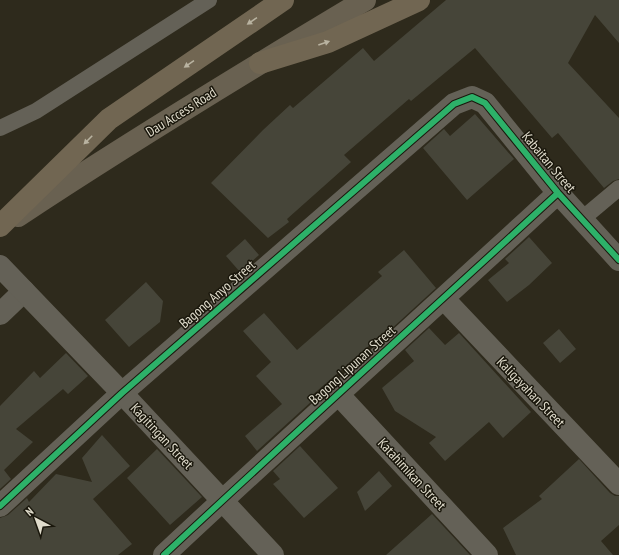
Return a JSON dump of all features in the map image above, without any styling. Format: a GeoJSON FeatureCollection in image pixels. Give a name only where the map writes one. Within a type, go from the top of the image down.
{"type":"FeatureCollection","features":[{"type":"Feature","properties":{"kind":"highway"},"geometry":{"type":"LineString","coordinates":[[0,227],[109,119],[283,0]]}},
{"type":"Feature","properties":{"kind":"highway"},"geometry":{"type":"LineString","coordinates":[[260,63],[328,42],[419,0]]}},
{"type":"Feature","properties":{"kind":"main road","name":"Dau Access Road"},"geometry":{"type":"LineString","coordinates":[[0,227],[70,181],[260,63],[365,0]]}},
{"type":"Feature","properties":{"kind":"street","name":"Kabaitan Street"},"geometry":{"type":"LineString","coordinates":[[454,104],[472,97],[485,103],[558,193],[619,260]]}},
{"type":"Feature","properties":{"kind":"street","name":"Bagong Anyo Street"},"geometry":{"type":"LineString","coordinates":[[0,506],[122,393],[454,104]]}},
{"type":"Feature","properties":{"kind":"street","name":"Bagong Lipunan Street"},"geometry":{"type":"LineString","coordinates":[[164,555],[222,500],[444,299],[558,193]]}},
{"type":"Feature","properties":{"kind":"street","name":"Kagitingan Street"},"geometry":{"type":"LineString","coordinates":[[0,266],[122,393],[273,555]]}},
{"type":"Feature","properties":{"kind":"street"},"geometry":{"type":"LineString","coordinates":[[0,314],[24,292]]}},
{"type":"Feature","properties":{"kind":"street","name":"Kaligayahan Street"},"geometry":{"type":"LineString","coordinates":[[444,299],[619,484]]}},
{"type":"Feature","properties":{"kind":"street","name":"Katahimikan Street"},"geometry":{"type":"LineString","coordinates":[[338,394],[487,555]]}},
{"type":"Feature","properties":{"kind":"lane"},"geometry":{"type":"LineString","coordinates":[[0,128],[36,110],[207,0]]}},
{"type":"Feature","properties":{"kind":"lane"},"geometry":{"type":"LineString","coordinates":[[582,219],[619,188]]}},
{"type":"Feature","properties":{"kind":"building"},"geometry":{"type":"Polygon","coordinates":[[[446,0],[619,0],[619,43],[595,15],[568,63],[619,118],[619,179],[613,181],[604,188],[558,133],[552,138],[475,48],[411,101],[409,99],[344,155],[351,162],[287,219],[289,222],[268,238],[211,183],[290,105],[293,108],[363,48],[374,61],[446,0]]]}},
{"type":"Feature","properties":{"kind":"building"},"geometry":{"type":"Polygon","coordinates":[[[475,114],[514,159],[467,200],[423,148],[444,129],[450,136],[475,114]]]}},
{"type":"Feature","properties":{"kind":"building"},"geometry":{"type":"Polygon","coordinates":[[[529,237],[552,263],[529,285],[507,302],[488,280],[509,263],[505,259],[529,237]]]}},
{"type":"Feature","properties":{"kind":"building"},"geometry":{"type":"Polygon","coordinates":[[[245,239],[259,255],[240,272],[226,256],[245,239]]]}},
{"type":"Feature","properties":{"kind":"building"},"geometry":{"type":"Polygon","coordinates":[[[404,250],[436,288],[388,332],[387,330],[309,398],[312,401],[257,451],[245,436],[282,404],[256,376],[271,362],[243,331],[264,313],[297,350],[382,276],[378,272],[404,250]]]}},
{"type":"Feature","properties":{"kind":"building"},"geometry":{"type":"Polygon","coordinates":[[[146,282],[163,301],[160,322],[129,347],[105,320],[146,282]]]}},
{"type":"Feature","properties":{"kind":"building"},"geometry":{"type":"Polygon","coordinates":[[[429,328],[445,345],[459,333],[531,412],[503,438],[489,422],[445,461],[429,443],[436,437],[395,411],[382,388],[414,361],[405,350],[429,328]]]}},
{"type":"Feature","properties":{"kind":"building"},"geometry":{"type":"Polygon","coordinates":[[[559,329],[576,349],[560,363],[543,343],[559,329]]]}},
{"type":"Feature","properties":{"kind":"building"},"geometry":{"type":"Polygon","coordinates":[[[66,353],[88,376],[68,394],[63,389],[16,429],[33,442],[4,470],[11,479],[0,489],[0,406],[34,371],[40,378],[66,353]]]}},
{"type":"Feature","properties":{"kind":"building"},"geometry":{"type":"Polygon","coordinates":[[[102,435],[130,466],[93,499],[132,544],[118,555],[0,555],[0,518],[8,515],[27,498],[29,502],[56,474],[92,482],[82,458],[102,435]]]}},
{"type":"Feature","properties":{"kind":"building"},"geometry":{"type":"Polygon","coordinates":[[[300,446],[338,488],[304,518],[273,484],[280,479],[273,471],[300,446]]]}},
{"type":"Feature","properties":{"kind":"building"},"geometry":{"type":"Polygon","coordinates":[[[157,449],[202,497],[170,525],[127,478],[157,449]]]}},
{"type":"Feature","properties":{"kind":"building"},"geometry":{"type":"Polygon","coordinates":[[[579,459],[610,493],[615,496],[619,496],[619,525],[601,541],[613,555],[516,555],[503,528],[542,499],[539,496],[579,459]]]}},
{"type":"Feature","properties":{"kind":"building"},"geometry":{"type":"Polygon","coordinates":[[[379,471],[392,486],[365,511],[357,492],[379,471]]]}},
{"type":"Feature","properties":{"kind":"building"},"geometry":{"type":"Polygon","coordinates":[[[432,514],[470,555],[386,555],[432,514]]]}},
{"type":"Feature","properties":{"kind":"cycle path"},"geometry":{"type":"LineString","coordinates":[[0,506],[122,393],[454,104],[472,97],[485,103],[558,193],[619,260]]}},
{"type":"Feature","properties":{"kind":"cycle path"},"geometry":{"type":"LineString","coordinates":[[164,555],[558,193]]}}]}
